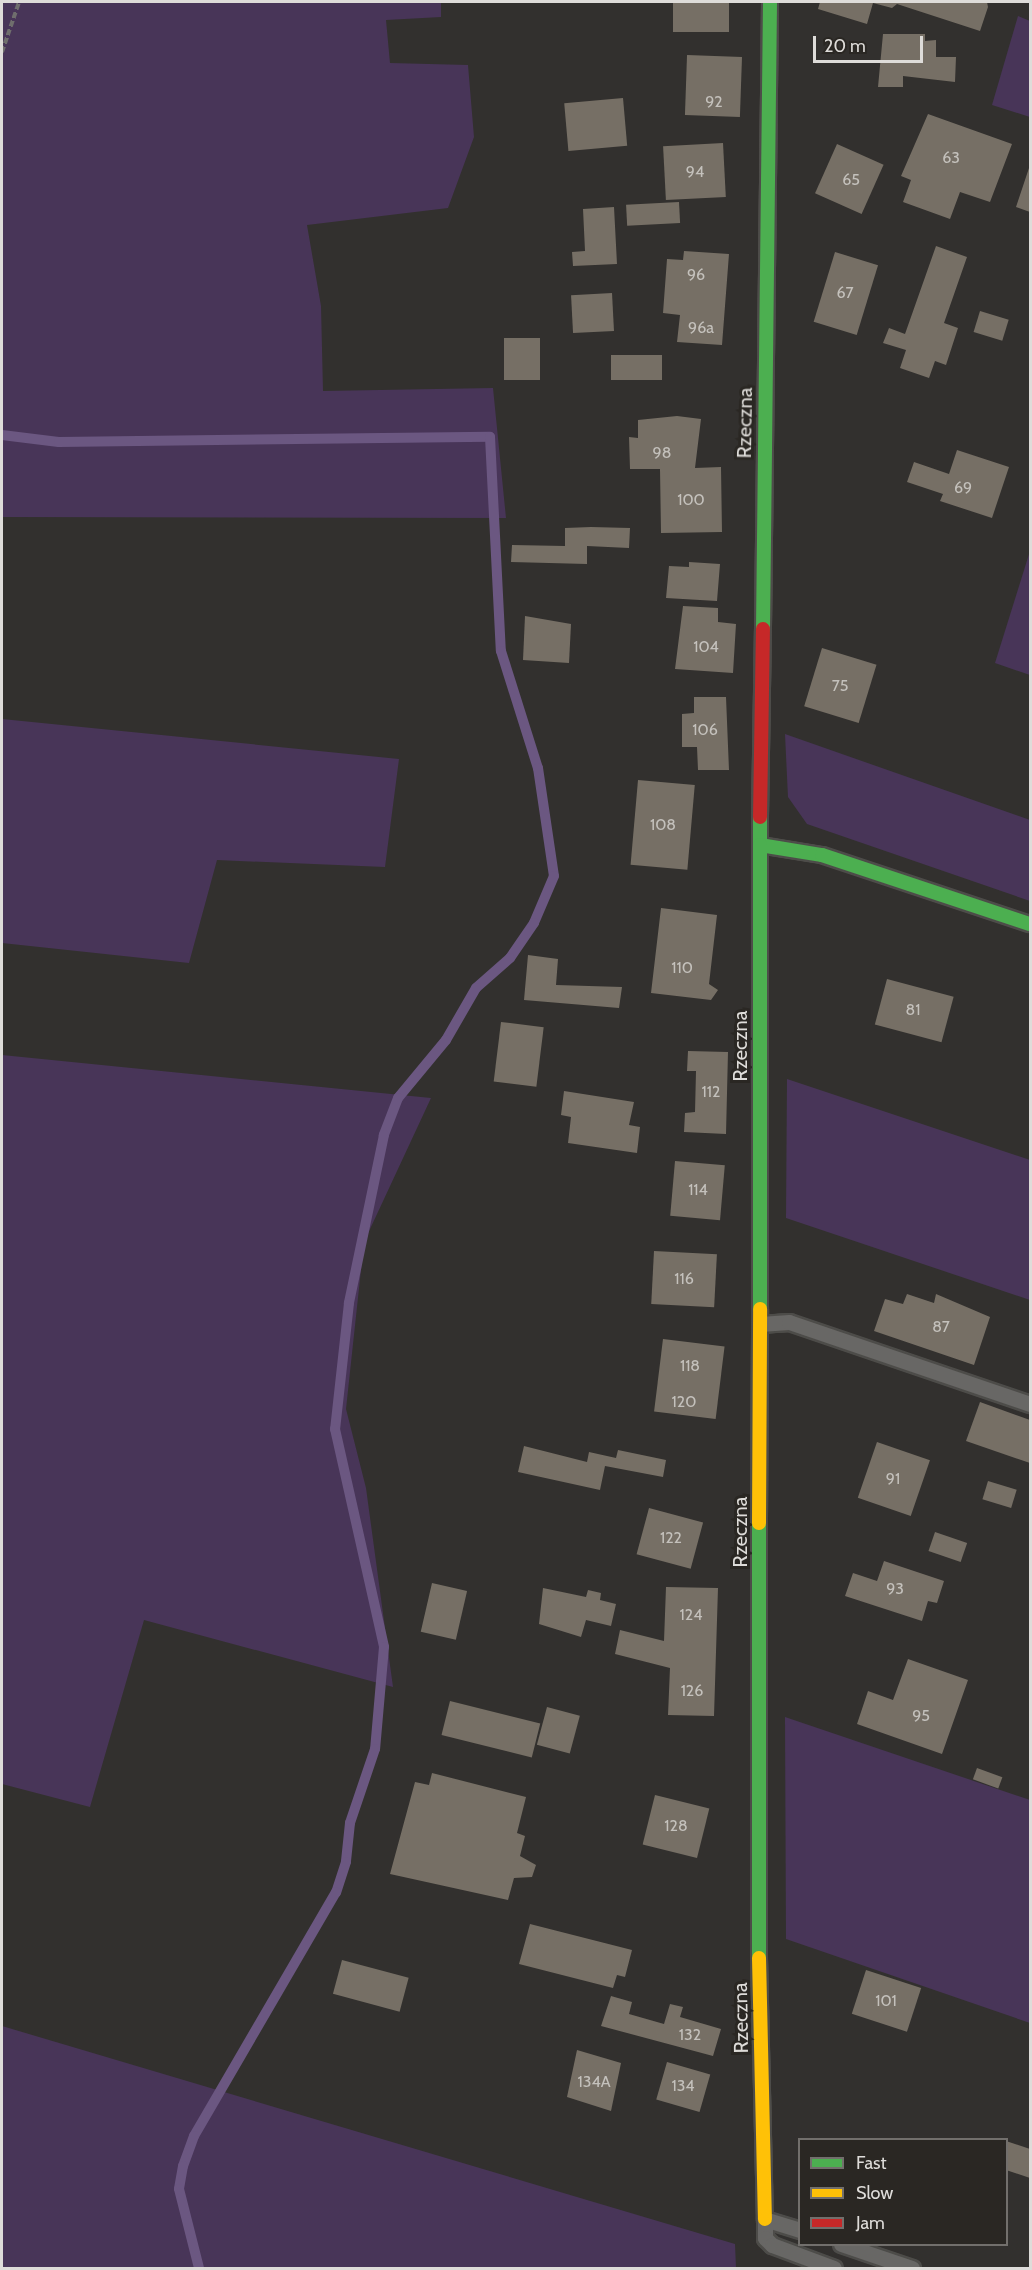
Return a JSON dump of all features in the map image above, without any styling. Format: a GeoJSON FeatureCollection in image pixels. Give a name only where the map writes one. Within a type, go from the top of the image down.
{"type":"FeatureCollection","features":[{"type":"Feature","properties":{"kind":"street","name":"Rzeczna"},"geometry":{"type":"LineString","coordinates":[[765,2219],[760,845],[770,2]]}},
{"type":"Feature","properties":{"kind":"street"},"geometry":{"type":"LineString","coordinates":[[760,845],[822,855],[1030,924]]}},
{"type":"Feature","properties":{"kind":"lane"},"geometry":{"type":"LineString","coordinates":[[760,1324],[789,1322],[1030,1404]]}},
{"type":"Feature","properties":{"kind":"lane"},"geometry":{"type":"LineString","coordinates":[[798,2229],[765,2219],[765,2238],[772,2245],[834,2268]]}},
{"type":"Feature","properties":{"kind":"lane"},"geometry":{"type":"LineString","coordinates":[[847,2246],[912,2268]]}},
{"type":"Feature","properties":{"kind":"path"},"geometry":{"type":"LineString","coordinates":[[2,52],[19,2]]}},
{"type":"Feature","properties":{"kind":"shaded area"},"geometry":{"type":"Polygon","coordinates":[[[2,2],[441,2],[441,17],[386,20],[390,63],[468,65],[474,137],[448,208],[307,225],[321,306],[323,391],[493,388],[506,518],[2,517],[2,2]]]}},
{"type":"Feature","properties":{"kind":"shaded area"},"geometry":{"type":"Polygon","coordinates":[[[1018,16],[1030,21],[1030,117],[992,105],[1018,16]]]}},
{"type":"Feature","properties":{"kind":"shaded area"},"geometry":{"type":"Polygon","coordinates":[[[1030,551],[1030,675],[995,663],[1030,551]]]}},
{"type":"Feature","properties":{"kind":"shaded area"},"geometry":{"type":"Polygon","coordinates":[[[2,719],[399,759],[385,867],[217,860],[189,963],[2,943],[2,719]]]}},
{"type":"Feature","properties":{"kind":"shaded area"},"geometry":{"type":"Polygon","coordinates":[[[785,734],[1030,820],[1030,901],[807,824],[788,797],[785,734]]]}},
{"type":"Feature","properties":{"kind":"shaded area"},"geometry":{"type":"Polygon","coordinates":[[[2,1055],[431,1098],[364,1242],[346,1409],[366,1488],[393,1687],[144,1620],[90,1807],[2,1784],[2,1055]]]}},
{"type":"Feature","properties":{"kind":"shaded area"},"geometry":{"type":"Polygon","coordinates":[[[787,1079],[1030,1160],[1030,1300],[786,1218],[787,1079]]]}},
{"type":"Feature","properties":{"kind":"shaded area"},"geometry":{"type":"Polygon","coordinates":[[[785,1717],[1030,1800],[1030,2023],[786,1939],[785,1717]]]}},
{"type":"Feature","properties":{"kind":"shaded area"},"geometry":{"type":"Polygon","coordinates":[[[2,2026],[735,2244],[736,2268],[2,2268],[2,2026]]]}},
{"type":"Feature","properties":{"kind":"building"},"geometry":{"type":"Polygon","coordinates":[[[673,2],[729,2],[729,32],[673,32],[673,2]]]}},
{"type":"Feature","properties":{"kind":"building"},"geometry":{"type":"Polygon","coordinates":[[[820,2],[987,2],[988,7],[980,31],[897,4],[892,8],[873,3],[867,24],[818,9],[820,2]]]}},
{"type":"Feature","properties":{"kind":"building"},"geometry":{"type":"Polygon","coordinates":[[[883,34],[925,34],[925,41],[936,40],[936,57],[956,57],[955,82],[903,76],[903,87],[878,87],[883,34]]]}},
{"type":"Feature","properties":{"kind":"building"},"geometry":{"type":"Polygon","coordinates":[[[687,55],[742,57],[740,117],[685,115],[687,55]]]}},
{"type":"Feature","properties":{"kind":"building"},"geometry":{"type":"Polygon","coordinates":[[[623,98],[627,146],[568,151],[564,103],[623,98]]]}},
{"type":"Feature","properties":{"kind":"building"},"geometry":{"type":"Polygon","coordinates":[[[928,114],[1012,144],[990,202],[960,192],[950,219],[903,202],[911,180],[901,176],[928,114]]]}},
{"type":"Feature","properties":{"kind":"building"},"geometry":{"type":"Polygon","coordinates":[[[723,143],[726,197],[666,200],[663,146],[723,143]]]}},
{"type":"Feature","properties":{"kind":"building"},"geometry":{"type":"Polygon","coordinates":[[[837,144],[884,165],[862,214],[815,193],[837,144]]]}},
{"type":"Feature","properties":{"kind":"building"},"geometry":{"type":"Polygon","coordinates":[[[1030,165],[1030,212],[1016,207],[1030,165]]]}},
{"type":"Feature","properties":{"kind":"building"},"geometry":{"type":"Polygon","coordinates":[[[679,202],[680,223],[627,226],[626,205],[679,202]]]}},
{"type":"Feature","properties":{"kind":"building"},"geometry":{"type":"Polygon","coordinates":[[[614,207],[617,264],[573,266],[572,252],[585,251],[583,209],[614,207]]]}},
{"type":"Feature","properties":{"kind":"building"},"geometry":{"type":"Polygon","coordinates":[[[936,246],[967,257],[944,323],[958,328],[946,365],[935,361],[929,378],[900,368],[906,350],[883,343],[889,328],[905,334],[936,246]]]}},
{"type":"Feature","properties":{"kind":"building"},"geometry":{"type":"Polygon","coordinates":[[[684,251],[729,254],[722,345],[677,342],[680,315],[663,313],[667,259],[683,260],[684,251]]]}},
{"type":"Feature","properties":{"kind":"building"},"geometry":{"type":"Polygon","coordinates":[[[835,252],[878,265],[857,335],[814,322],[835,252]]]}},
{"type":"Feature","properties":{"kind":"building"},"geometry":{"type":"Polygon","coordinates":[[[612,293],[614,331],[573,333],[571,295],[612,293]]]}},
{"type":"Feature","properties":{"kind":"building"},"geometry":{"type":"Polygon","coordinates":[[[980,311],[1009,320],[1002,341],[974,332],[980,311]]]}},
{"type":"Feature","properties":{"kind":"building"},"geometry":{"type":"Polygon","coordinates":[[[504,338],[540,338],[540,380],[504,380],[504,338]]]}},
{"type":"Feature","properties":{"kind":"building"},"geometry":{"type":"Polygon","coordinates":[[[611,355],[662,355],[662,380],[611,380],[611,355]]]}},
{"type":"Feature","properties":{"kind":"building"},"geometry":{"type":"Polygon","coordinates":[[[677,416],[701,419],[695,468],[721,467],[722,532],[661,533],[660,469],[630,469],[629,437],[638,438],[638,420],[677,416]]]}},
{"type":"Feature","properties":{"kind":"building"},"geometry":{"type":"Polygon","coordinates":[[[957,450],[1009,467],[992,518],[940,501],[943,494],[907,482],[914,462],[949,474],[957,450]]]}},
{"type":"Feature","properties":{"kind":"building"},"geometry":{"type":"Polygon","coordinates":[[[565,528],[630,528],[629,548],[587,546],[587,564],[511,562],[512,545],[565,546],[565,528]]]}},
{"type":"Feature","properties":{"kind":"building"},"geometry":{"type":"Polygon","coordinates":[[[689,562],[720,564],[717,601],[666,598],[669,566],[689,567],[689,562]]]}},
{"type":"Feature","properties":{"kind":"building"},"geometry":{"type":"Polygon","coordinates":[[[683,606],[718,608],[718,622],[736,624],[733,673],[675,669],[683,606]]]}},
{"type":"Feature","properties":{"kind":"building"},"geometry":{"type":"Polygon","coordinates":[[[525,616],[571,624],[569,663],[523,660],[525,616]]]}},
{"type":"Feature","properties":{"kind":"building"},"geometry":{"type":"Polygon","coordinates":[[[822,648],[877,665],[859,723],[804,706],[822,648]]]}},
{"type":"Feature","properties":{"kind":"building"},"geometry":{"type":"Polygon","coordinates":[[[694,697],[726,697],[729,770],[698,770],[697,747],[682,747],[682,714],[694,713],[694,697]]]}},
{"type":"Feature","properties":{"kind":"building"},"geometry":{"type":"Polygon","coordinates":[[[638,780],[695,785],[687,870],[631,865],[638,780]]]}},
{"type":"Feature","properties":{"kind":"building"},"geometry":{"type":"Polygon","coordinates":[[[661,908],[717,915],[709,984],[718,990],[711,1000],[651,993],[661,908]]]}},
{"type":"Feature","properties":{"kind":"building"},"geometry":{"type":"Polygon","coordinates":[[[528,955],[558,959],[556,985],[622,987],[619,1008],[524,1000],[528,955]]]}},
{"type":"Feature","properties":{"kind":"building"},"geometry":{"type":"Polygon","coordinates":[[[887,979],[954,997],[941,1042],[875,1024],[887,979]]]}},
{"type":"Feature","properties":{"kind":"building"},"geometry":{"type":"Polygon","coordinates":[[[501,1022],[544,1027],[536,1087],[494,1082],[501,1022]]]}},
{"type":"Feature","properties":{"kind":"building"},"geometry":{"type":"Polygon","coordinates":[[[688,1051],[728,1052],[726,1134],[684,1132],[685,1113],[695,1112],[696,1071],[687,1071],[688,1051]]]}},
{"type":"Feature","properties":{"kind":"building"},"geometry":{"type":"Polygon","coordinates":[[[564,1091],[634,1102],[629,1125],[640,1127],[637,1153],[568,1143],[571,1117],[561,1115],[564,1091]]]}},
{"type":"Feature","properties":{"kind":"building"},"geometry":{"type":"Polygon","coordinates":[[[675,1161],[725,1165],[720,1220],[670,1216],[675,1161]]]}},
{"type":"Feature","properties":{"kind":"building"},"geometry":{"type":"Polygon","coordinates":[[[654,1251],[717,1254],[714,1307],[651,1304],[654,1251]]]}},
{"type":"Feature","properties":{"kind":"building"},"geometry":{"type":"Polygon","coordinates":[[[907,1294],[934,1303],[936,1294],[990,1317],[974,1365],[874,1331],[885,1299],[903,1304],[907,1294]]]}},
{"type":"Feature","properties":{"kind":"building"},"geometry":{"type":"Polygon","coordinates":[[[663,1339],[725,1347],[716,1419],[654,1411],[663,1339]]]}},
{"type":"Feature","properties":{"kind":"building"},"geometry":{"type":"Polygon","coordinates":[[[980,1402],[1030,1420],[1030,1463],[966,1441],[980,1402]]]}},
{"type":"Feature","properties":{"kind":"building"},"geometry":{"type":"Polygon","coordinates":[[[877,1442],[930,1460],[911,1516],[858,1498],[877,1442]]]}},
{"type":"Feature","properties":{"kind":"building"},"geometry":{"type":"Polygon","coordinates":[[[524,1446],[587,1462],[589,1452],[616,1458],[618,1450],[666,1460],[663,1477],[605,1466],[600,1490],[518,1472],[524,1446]]]}},
{"type":"Feature","properties":{"kind":"building"},"geometry":{"type":"Polygon","coordinates":[[[988,1481],[1017,1490],[1011,1508],[982,1499],[988,1481]]]}},
{"type":"Feature","properties":{"kind":"building"},"geometry":{"type":"Polygon","coordinates":[[[649,1508],[703,1522],[691,1569],[637,1554],[649,1508]]]}},
{"type":"Feature","properties":{"kind":"building"},"geometry":{"type":"Polygon","coordinates":[[[935,1532],[967,1543],[961,1562],[928,1551],[935,1532]]]}},
{"type":"Feature","properties":{"kind":"building"},"geometry":{"type":"Polygon","coordinates":[[[884,1561],[944,1581],[937,1603],[928,1601],[922,1621],[845,1596],[853,1573],[877,1581],[884,1561]]]}},
{"type":"Feature","properties":{"kind":"building"},"geometry":{"type":"Polygon","coordinates":[[[432,1583],[467,1591],[456,1640],[421,1632],[432,1583]]]}},
{"type":"Feature","properties":{"kind":"building"},"geometry":{"type":"Polygon","coordinates":[[[666,1587],[718,1588],[714,1716],[668,1715],[670,1668],[615,1654],[620,1630],[664,1641],[666,1587]]]}},
{"type":"Feature","properties":{"kind":"building"},"geometry":{"type":"Polygon","coordinates":[[[543,1588],[586,1597],[588,1590],[601,1593],[600,1600],[616,1604],[611,1626],[586,1620],[581,1637],[539,1624],[543,1588]]]}},
{"type":"Feature","properties":{"kind":"building"},"geometry":{"type":"Polygon","coordinates":[[[908,1659],[968,1680],[942,1754],[857,1724],[868,1691],[893,1700],[908,1659]]]}},
{"type":"Feature","properties":{"kind":"building"},"geometry":{"type":"Polygon","coordinates":[[[450,1701],[540,1723],[532,1757],[442,1735],[450,1701]]]}},
{"type":"Feature","properties":{"kind":"building"},"geometry":{"type":"Polygon","coordinates":[[[547,1707],[580,1716],[570,1753],[537,1745],[547,1707]]]}},
{"type":"Feature","properties":{"kind":"building"},"geometry":{"type":"Polygon","coordinates":[[[977,1768],[1002,1777],[998,1789],[973,1779],[977,1768]]]}},
{"type":"Feature","properties":{"kind":"building"},"geometry":{"type":"Polygon","coordinates":[[[432,1773],[526,1797],[517,1833],[525,1836],[520,1856],[536,1865],[532,1877],[514,1878],[508,1900],[390,1874],[415,1782],[429,1785],[432,1773]]]}},
{"type":"Feature","properties":{"kind":"building"},"geometry":{"type":"Polygon","coordinates":[[[655,1795],[709,1809],[697,1858],[643,1844],[655,1795]]]}},
{"type":"Feature","properties":{"kind":"building"},"geometry":{"type":"Polygon","coordinates":[[[530,1924],[632,1950],[625,1977],[617,1975],[613,1988],[519,1964],[530,1924]]]}},
{"type":"Feature","properties":{"kind":"building"},"geometry":{"type":"Polygon","coordinates":[[[342,1960],[409,1978],[400,2012],[333,1994],[342,1960]]]}},
{"type":"Feature","properties":{"kind":"building"},"geometry":{"type":"Polygon","coordinates":[[[866,1970],[921,1988],[907,2032],[852,2014],[866,1970]]]}},
{"type":"Feature","properties":{"kind":"building"},"geometry":{"type":"Polygon","coordinates":[[[611,1996],[632,2002],[629,2014],[664,2024],[670,2004],[683,2007],[680,2017],[721,2029],[713,2056],[601,2026],[611,1996]]]}},
{"type":"Feature","properties":{"kind":"building"},"geometry":{"type":"Polygon","coordinates":[[[577,2050],[621,2063],[611,2111],[567,2097],[577,2050]]]}},
{"type":"Feature","properties":{"kind":"building"},"geometry":{"type":"Polygon","coordinates":[[[667,2062],[710,2074],[700,2112],[656,2099],[667,2062]]]}},
{"type":"Feature","properties":{"kind":"building"},"geometry":{"type":"Polygon","coordinates":[[[1008,2142],[1030,2149],[1030,2178],[1008,2171],[1008,2142]]]}},
{"type":"Feature","properties":{"kind":"waterway"},"geometry":{"type":"LineString","coordinates":[[2,435],[59,442],[490,437],[501,651],[538,768],[554,876],[534,923],[510,958],[476,988],[446,1040],[398,1098],[384,1135],[349,1303],[335,1429],[384,1647],[375,1749],[350,1823],[346,1862],[336,1892],[194,2136],[183,2166],[179,2189],[199,2268]]}},
{"type":"Feature","properties":{"kind":"traffic: fast"},"geometry":{"type":"LineString","coordinates":[[763,629],[770,2]]}},
{"type":"Feature","properties":{"kind":"traffic: fast"},"geometry":{"type":"LineString","coordinates":[[760,817],[760,845],[822,855],[1030,924]]}},
{"type":"Feature","properties":{"kind":"traffic: fast"},"geometry":{"type":"LineString","coordinates":[[760,845],[760,1309]]}},
{"type":"Feature","properties":{"kind":"traffic: fast"},"geometry":{"type":"LineString","coordinates":[[759,1523],[759,1958]]}},
{"type":"Feature","properties":{"kind":"traffic: slow"},"geometry":{"type":"LineString","coordinates":[[759,1523],[760,1309]]}},
{"type":"Feature","properties":{"kind":"traffic: slow"},"geometry":{"type":"LineString","coordinates":[[759,1958],[765,2219]]}},
{"type":"Feature","properties":{"kind":"traffic: jam"},"geometry":{"type":"LineString","coordinates":[[760,817],[763,629]]}}]}
